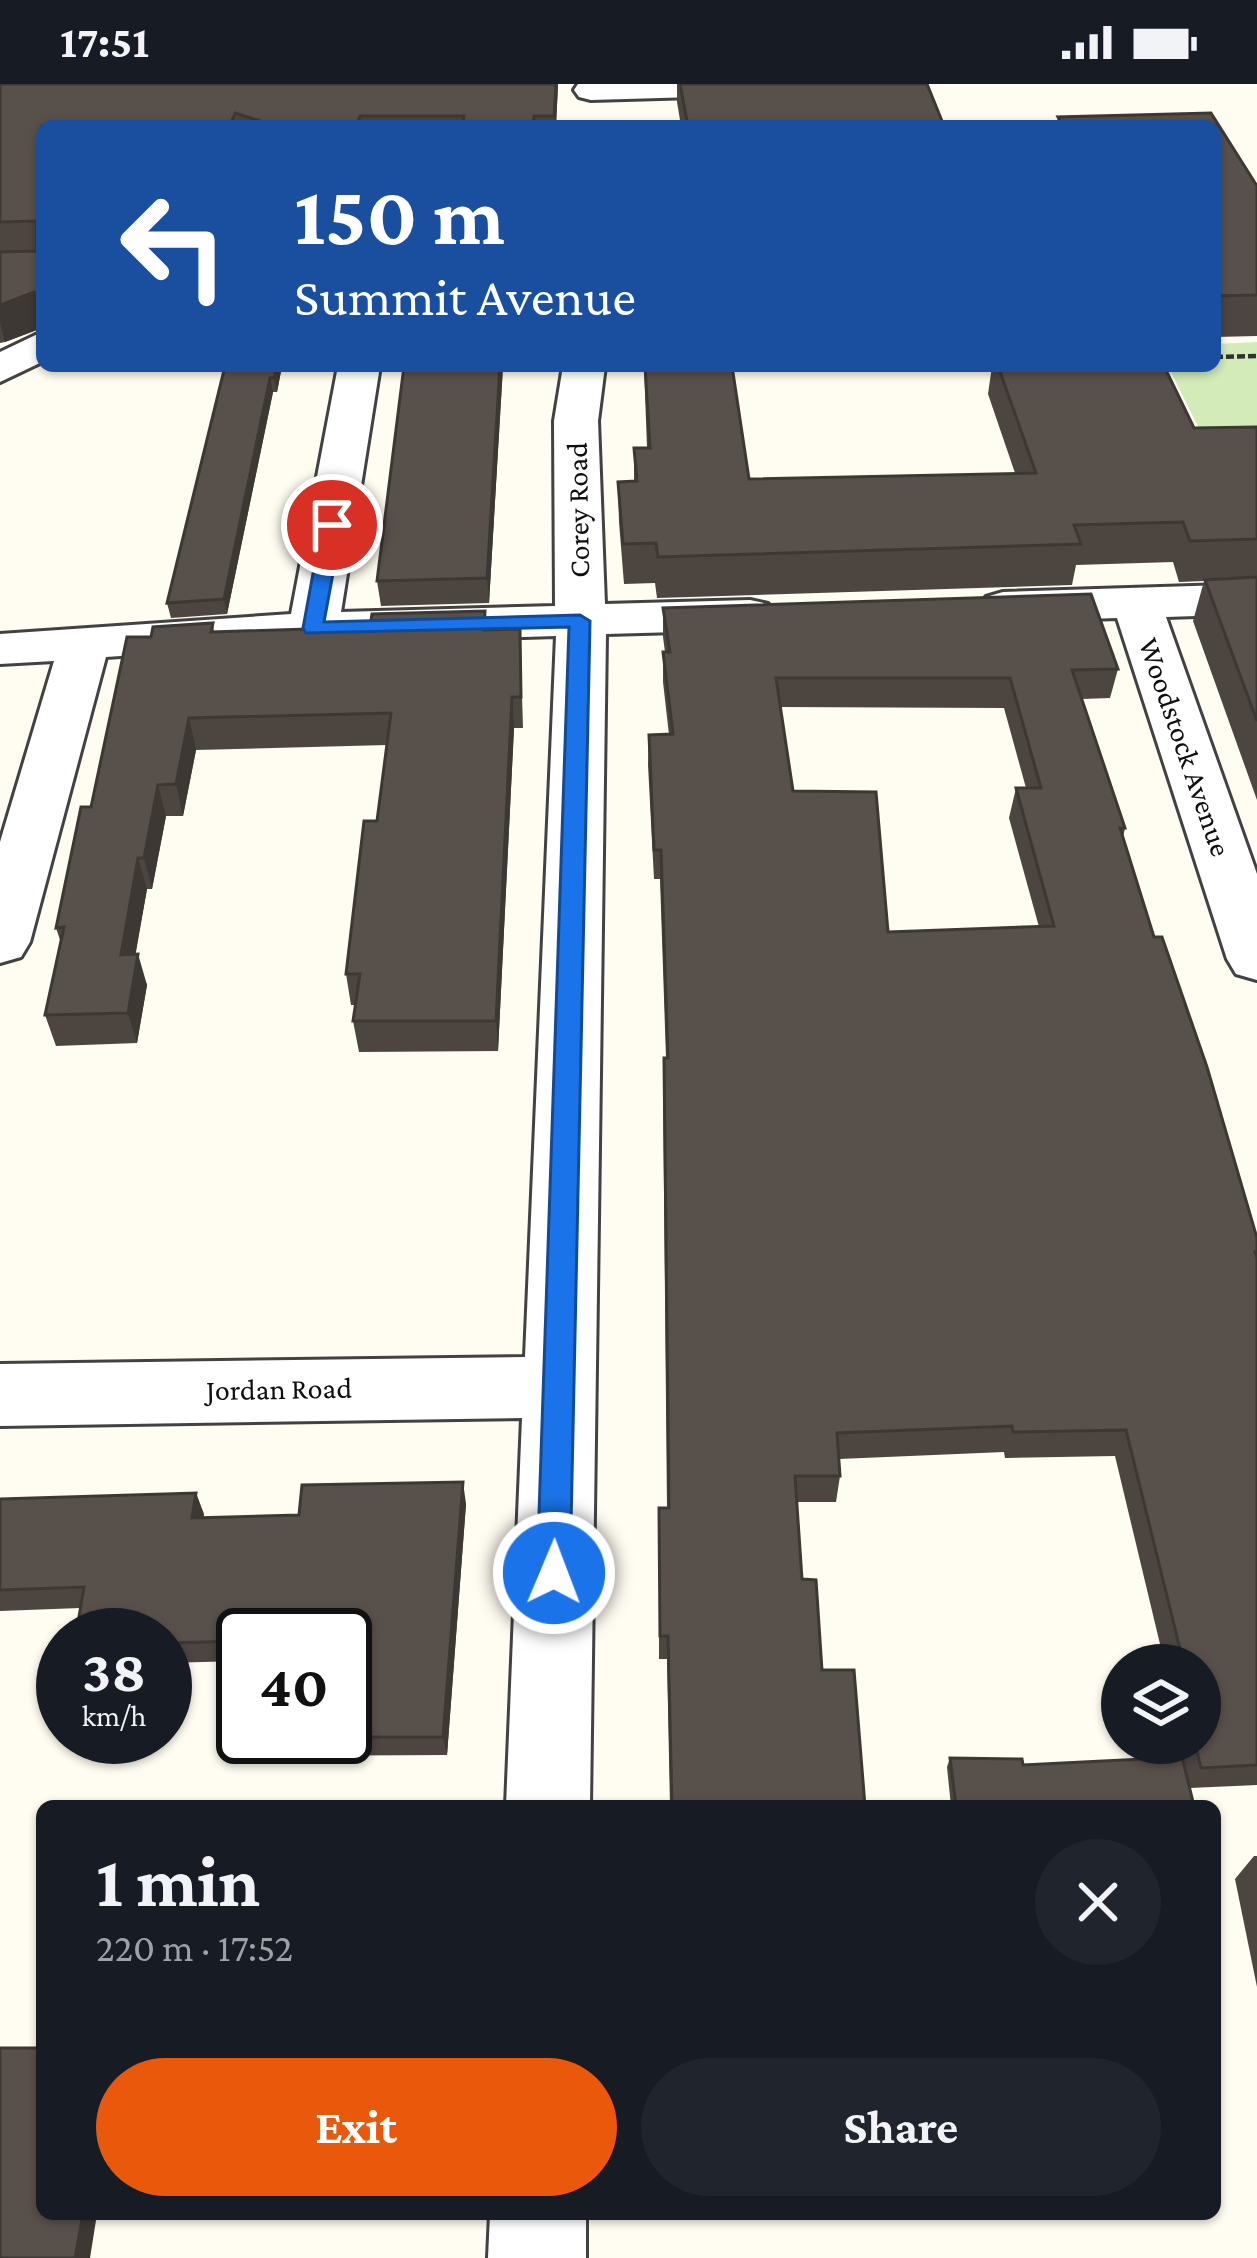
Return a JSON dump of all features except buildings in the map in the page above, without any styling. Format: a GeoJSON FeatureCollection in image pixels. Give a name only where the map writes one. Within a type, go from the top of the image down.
{"type":"FeatureCollection","features":[{"type":"Feature","properties":{"kind":"street"},"geometry":{"type":"LineString","coordinates":[[591,120],[592,87],[803,84]]}},
{"type":"Feature","properties":{"kind":"street"},"geometry":{"type":"LineString","coordinates":[[0,369],[36,348]]}},
{"type":"Feature","properties":{"kind":"street"},"geometry":{"type":"LineString","coordinates":[[313,628],[357,372]]}},
{"type":"Feature","properties":{"kind":"street","name":"Corey Road"},"geometry":{"type":"LineString","coordinates":[[548,1800],[580,621],[576,421],[583,372]]}},
{"type":"Feature","properties":{"kind":"street"},"geometry":{"type":"LineString","coordinates":[[946,609],[1257,599]]}},
{"type":"Feature","properties":{"kind":"street","name":"Woodstock Avenue"},"geometry":{"type":"LineString","coordinates":[[1137,602],[1257,959]]}},
{"type":"Feature","properties":{"kind":"street"},"geometry":{"type":"LineString","coordinates":[[0,649],[313,628],[804,614]]}},
{"type":"Feature","properties":{"kind":"street"},"geometry":{"type":"LineString","coordinates":[[0,942],[85,641]]}},
{"type":"Feature","properties":{"kind":"street","name":"Jordan Road"},"geometry":{"type":"LineString","coordinates":[[0,1395],[558,1387]]}},
{"type":"Feature","properties":{"kind":"street"},"geometry":{"type":"LineString","coordinates":[[537,2258],[538,2220]]}},
{"type":"Feature","properties":{"kind":"path"},"geometry":{"type":"LineString","coordinates":[[1221,357],[1257,356]]}},
{"type":"Feature","properties":{"kind":"green space"},"geometry":{"type":"Polygon","coordinates":[[[1257,342],[1257,464],[1217,465],[1171,372],[1221,372],[1221,344],[1257,342]]]}},
{"type":"Feature","properties":{"kind":"route"},"geometry":{"type":"LineString","coordinates":[[332,525],[313,628],[580,621],[554,1573]]}}]}
